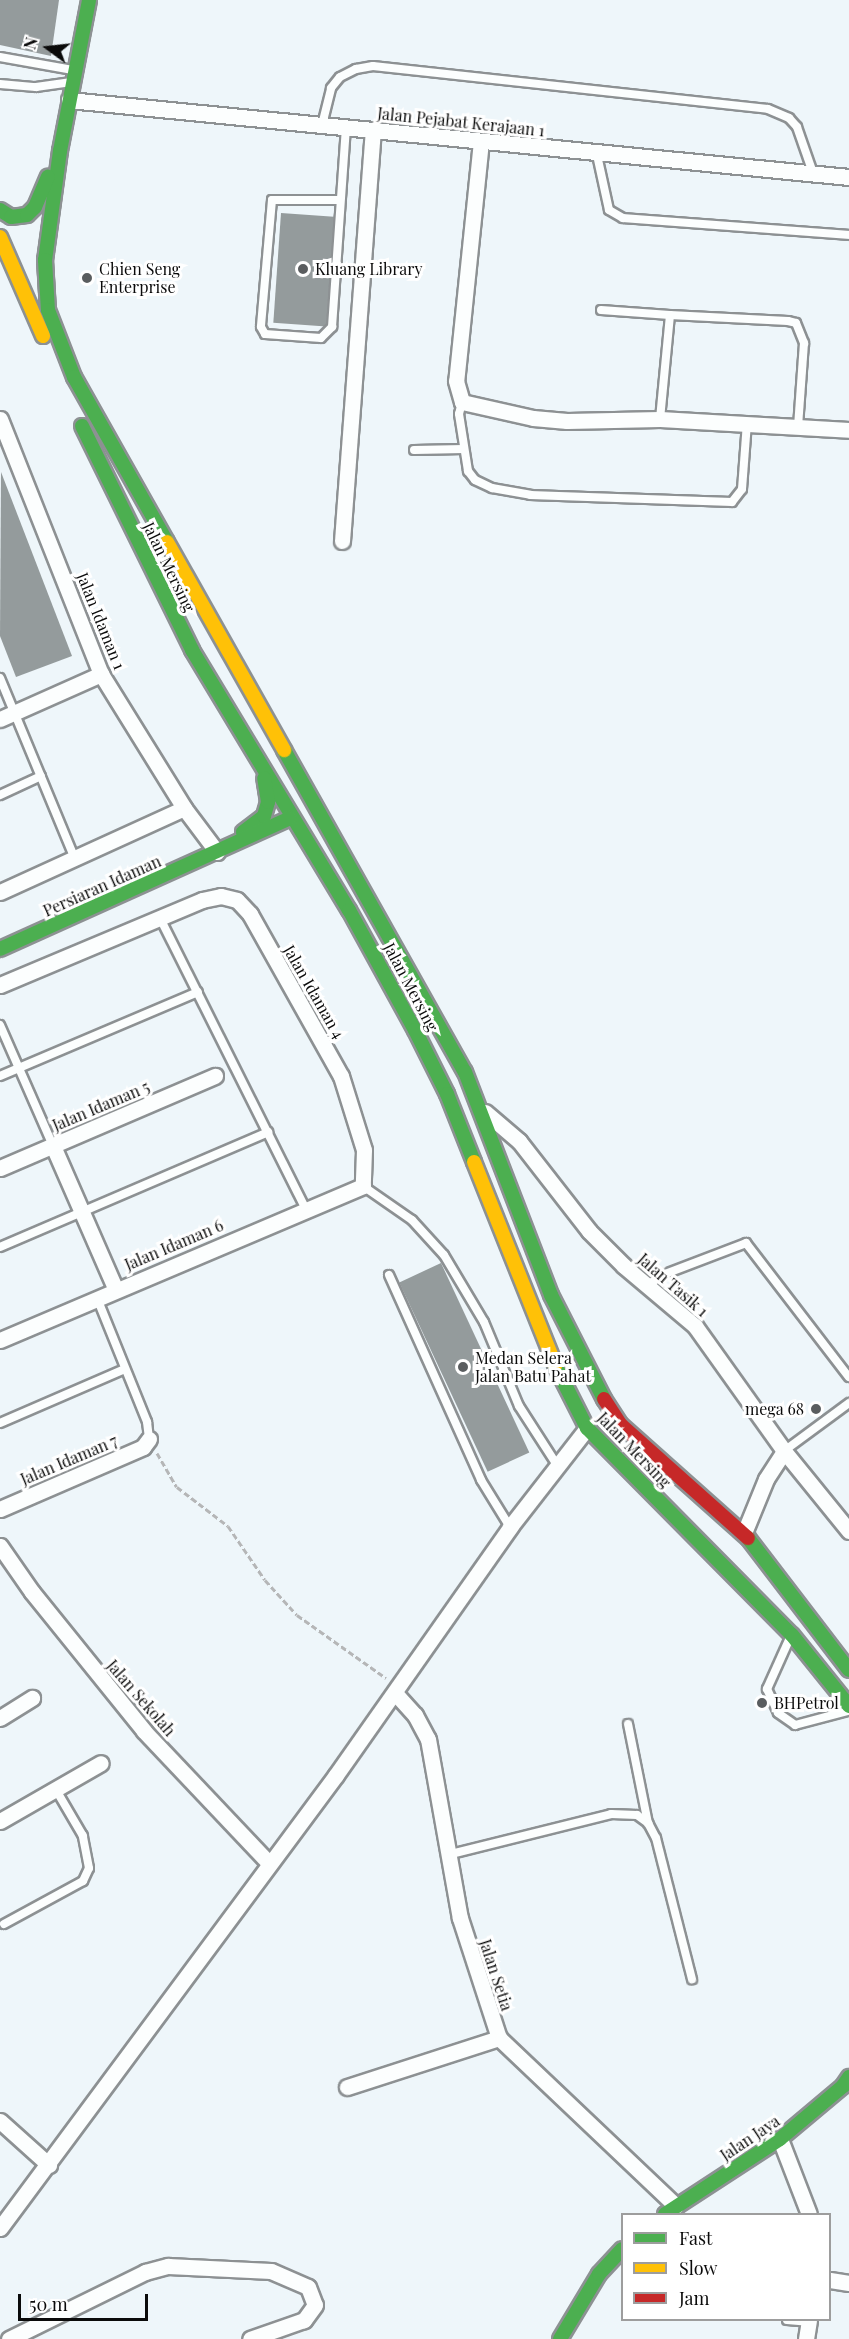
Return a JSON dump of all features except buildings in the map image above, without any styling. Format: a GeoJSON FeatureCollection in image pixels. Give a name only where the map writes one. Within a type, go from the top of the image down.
{"type":"FeatureCollection","features":[{"type":"Feature","properties":{"kind":"main road"},"geometry":{"type":"LineString","coordinates":[[89,0],[72,76],[45,270],[48,310],[74,377],[465,1072],[551,1295],[591,1378],[621,1425],[744,1533],[849,1670]]}},
{"type":"Feature","properties":{"kind":"main road"},"geometry":{"type":"LineString","coordinates":[[0,210],[19,217],[35,207],[60,151]]}},
{"type":"Feature","properties":{"kind":"main road","name":"Jalan Mersing"},"geometry":{"type":"LineString","coordinates":[[0,237],[49,352],[164,598],[260,761],[290,818],[387,974],[447,1094],[546,1346],[587,1428],[792,1635],[849,1709]]}},
{"type":"Feature","properties":{"kind":"main road","name":"Persiaran Idaman"},"geometry":{"type":"LineString","coordinates":[[217,852],[264,816],[268,802],[260,761]]}},
{"type":"Feature","properties":{"kind":"main road","name":"Persiaran Idaman"},"geometry":{"type":"LineString","coordinates":[[0,949],[290,818]]}},
{"type":"Feature","properties":{"kind":"main road","name":"Jalan Jaya"},"geometry":{"type":"LineString","coordinates":[[670,2210],[780,2139],[847,2081]]}},
{"type":"Feature","properties":{"kind":"main road"},"geometry":{"type":"LineString","coordinates":[[560,2339],[599,2274],[621,2250]]}},
{"type":"Feature","properties":{"kind":"street","name":"Jalan Pejabat Kerajaan 1"},"geometry":{"type":"LineString","coordinates":[[69,100],[481,141],[597,155],[849,177]]}},
{"type":"Feature","properties":{"kind":"street"},"geometry":{"type":"LineString","coordinates":[[342,541],[373,130]]}},
{"type":"Feature","properties":{"kind":"street"},"geometry":{"type":"LineString","coordinates":[[481,141],[456,381],[462,402],[533,418],[660,419],[849,430]]}},
{"type":"Feature","properties":{"kind":"street"},"geometry":{"type":"LineString","coordinates":[[0,271],[49,352]]}},
{"type":"Feature","properties":{"kind":"street","name":"Jalan Idaman 1"},"geometry":{"type":"LineString","coordinates":[[0,419],[6,450],[101,674],[184,808],[217,852]]}},
{"type":"Feature","properties":{"kind":"street"},"geometry":{"type":"LineString","coordinates":[[7,716],[101,674]]}},
{"type":"Feature","properties":{"kind":"street"},"geometry":{"type":"LineString","coordinates":[[0,892],[184,808]]}},
{"type":"Feature","properties":{"kind":"street","name":"Jalan Idaman 4"},"geometry":{"type":"LineString","coordinates":[[0,985],[160,918],[220,896],[237,900],[250,914],[341,1076],[364,1150],[363,1186]]}},
{"type":"Feature","properties":{"kind":"street","name":"Jalan Idaman 5"},"geometry":{"type":"LineString","coordinates":[[0,1168],[215,1076]]}},
{"type":"Feature","properties":{"kind":"street","name":"Jalan Tasik 1"},"geometry":{"type":"LineString","coordinates":[[479,1108],[519,1141],[589,1232],[624,1266],[649,1284],[695,1326],[784,1451],[849,1531]]}},
{"type":"Feature","properties":{"kind":"street"},"geometry":{"type":"LineString","coordinates":[[53,1146],[116,1290]]}},
{"type":"Feature","properties":{"kind":"street","name":"Jalan Idaman 6"},"geometry":{"type":"LineString","coordinates":[[0,1340],[363,1186]]}},
{"type":"Feature","properties":{"kind":"street"},"geometry":{"type":"LineString","coordinates":[[0,2228],[49,2165],[399,1688],[510,1527],[587,1428]]}},
{"type":"Feature","properties":{"kind":"street","name":"Jalan Idaman 7"},"geometry":{"type":"LineString","coordinates":[[0,1509],[143,1448],[149,1439]]}},
{"type":"Feature","properties":{"kind":"street"},"geometry":{"type":"LineString","coordinates":[[744,1533],[766,1479],[784,1451]]}},
{"type":"Feature","properties":{"kind":"street","name":"Jalan Sekolah"},"geometry":{"type":"LineString","coordinates":[[0,1545],[39,1601],[144,1731],[269,1863]]}},
{"type":"Feature","properties":{"kind":"street","name":"Jalan Setia"},"geometry":{"type":"LineString","coordinates":[[399,1688],[428,1740],[451,1854],[460,1918],[499,2038],[670,2210]]}},
{"type":"Feature","properties":{"kind":"street"},"geometry":{"type":"LineString","coordinates":[[0,1718],[32,1698]]}},
{"type":"Feature","properties":{"kind":"street"},"geometry":{"type":"LineString","coordinates":[[0,1821],[54,1787],[101,1763]]}},
{"type":"Feature","properties":{"kind":"street"},"geometry":{"type":"LineString","coordinates":[[348,2087],[499,2038]]}},
{"type":"Feature","properties":{"kind":"street"},"geometry":{"type":"LineString","coordinates":[[0,2121],[49,2165]]}},
{"type":"Feature","properties":{"kind":"street"},"geometry":{"type":"LineString","coordinates":[[780,2139],[809,2213]]}},
{"type":"Feature","properties":{"kind":"street"},"geometry":{"type":"LineString","coordinates":[[9,2339],[145,2271],[168,2266],[271,2271],[308,2287],[315,2305],[304,2320],[250,2339]]}},
{"type":"Feature","properties":{"kind":"street"},"geometry":{"type":"LineString","coordinates":[[831,2280],[849,2283]]}},
{"type":"Feature","properties":{"kind":"street"},"geometry":{"type":"LineString","coordinates":[[806,2339],[808,2321]]}},
{"type":"Feature","properties":{"kind":"lane"},"geometry":{"type":"LineString","coordinates":[[0,57],[72,76]]}},
{"type":"Feature","properties":{"kind":"lane"},"geometry":{"type":"LineString","coordinates":[[322,125],[332,88],[340,77],[356,69],[372,66],[768,109],[789,118],[797,127],[814,174]]}},
{"type":"Feature","properties":{"kind":"lane"},"geometry":{"type":"LineString","coordinates":[[0,84],[36,87],[72,76]]}},
{"type":"Feature","properties":{"kind":"lane"},"geometry":{"type":"LineString","coordinates":[[340,200],[272,200],[261,327],[264,334],[321,338],[328,333],[340,200],[346,128]]}},
{"type":"Feature","properties":{"kind":"lane"},"geometry":{"type":"LineString","coordinates":[[597,155],[609,210],[623,218],[849,235]]}},
{"type":"Feature","properties":{"kind":"lane"},"geometry":{"type":"LineString","coordinates":[[601,310],[796,323],[804,343],[798,427]]}},
{"type":"Feature","properties":{"kind":"lane"},"geometry":{"type":"LineString","coordinates":[[660,419],[670,315]]}},
{"type":"Feature","properties":{"kind":"lane"},"geometry":{"type":"LineString","coordinates":[[462,402],[459,414],[468,471],[475,480],[530,495],[732,501],[742,489],[747,423]]}},
{"type":"Feature","properties":{"kind":"lane"},"geometry":{"type":"LineString","coordinates":[[414,450],[464,449]]}},
{"type":"Feature","properties":{"kind":"lane"},"geometry":{"type":"LineString","coordinates":[[0,678],[7,716],[41,776],[75,859]]}},
{"type":"Feature","properties":{"kind":"lane"},"geometry":{"type":"LineString","coordinates":[[0,795],[41,776]]}},
{"type":"Feature","properties":{"kind":"lane"},"geometry":{"type":"LineString","coordinates":[[160,918],[306,1209]]}},
{"type":"Feature","properties":{"kind":"lane"},"geometry":{"type":"LineString","coordinates":[[0,1076],[198,992]]}},
{"type":"Feature","properties":{"kind":"lane"},"geometry":{"type":"LineString","coordinates":[[0,1026],[53,1146]]}},
{"type":"Feature","properties":{"kind":"lane"},"geometry":{"type":"LineString","coordinates":[[0,1247],[268,1132]]}},
{"type":"Feature","properties":{"kind":"lane"},"geometry":{"type":"LineString","coordinates":[[363,1186],[412,1220],[444,1255],[484,1322],[519,1406],[557,1465]]}},
{"type":"Feature","properties":{"kind":"lane"},"geometry":{"type":"LineString","coordinates":[[649,1284],[665,1274],[746,1243],[849,1377]]}},
{"type":"Feature","properties":{"kind":"lane"},"geometry":{"type":"LineString","coordinates":[[389,1275],[482,1480],[510,1527]]}},
{"type":"Feature","properties":{"kind":"lane"},"geometry":{"type":"LineString","coordinates":[[96,1298],[147,1422],[149,1439]]}},
{"type":"Feature","properties":{"kind":"lane"},"geometry":{"type":"LineString","coordinates":[[0,1423],[125,1369]]}},
{"type":"Feature","properties":{"kind":"lane"},"geometry":{"type":"LineString","coordinates":[[784,1451],[849,1403]]}},
{"type":"Feature","properties":{"kind":"lane"},"geometry":{"type":"LineString","coordinates":[[792,1635],[767,1689],[778,1713],[795,1725],[849,1709]]}},
{"type":"Feature","properties":{"kind":"lane"},"geometry":{"type":"LineString","coordinates":[[628,1724],[648,1822],[656,1838],[692,1979]]}},
{"type":"Feature","properties":{"kind":"lane"},"geometry":{"type":"LineString","coordinates":[[4,1924],[83,1881],[89,1868],[88,1850],[54,1787]]}},
{"type":"Feature","properties":{"kind":"lane"},"geometry":{"type":"LineString","coordinates":[[451,1854],[611,1814],[637,1815],[648,1822]]}},
{"type":"Feature","properties":{"kind":"path"},"geometry":{"type":"LineString","coordinates":[[149,1439],[177,1487],[228,1526],[265,1580],[297,1615],[369,1670],[399,1688]]}},
{"type":"Feature","properties":{"kind":"traffic: fast"},"geometry":{"type":"LineString","coordinates":[[60,151],[89,0]]}},
{"type":"Feature","properties":{"kind":"traffic: fast"},"geometry":{"type":"LineString","coordinates":[[60,151],[45,260],[48,310],[74,377],[167,542]]}},
{"type":"Feature","properties":{"kind":"traffic: fast"},"geometry":{"type":"LineString","coordinates":[[0,210],[11,217],[27,215],[35,207],[48,177]]}},
{"type":"Feature","properties":{"kind":"traffic: fast"},"geometry":{"type":"LineString","coordinates":[[82,426],[192,650],[349,910],[415,1030],[447,1094],[474,1162]]}},
{"type":"Feature","properties":{"kind":"traffic: fast"},"geometry":{"type":"LineString","coordinates":[[284,750],[465,1072],[551,1295],[604,1399]]}},
{"type":"Feature","properties":{"kind":"traffic: fast"},"geometry":{"type":"LineString","coordinates":[[243,832],[264,816],[268,802],[264,778]]}},
{"type":"Feature","properties":{"kind":"traffic: fast"},"geometry":{"type":"LineString","coordinates":[[0,949],[290,818]]}},
{"type":"Feature","properties":{"kind":"traffic: fast"},"geometry":{"type":"LineString","coordinates":[[555,1365],[587,1428],[792,1635],[849,1706]]}},
{"type":"Feature","properties":{"kind":"traffic: fast"},"geometry":{"type":"LineString","coordinates":[[748,1538],[849,1670]]}},
{"type":"Feature","properties":{"kind":"traffic: fast"},"geometry":{"type":"LineString","coordinates":[[843,2086],[849,2077]]}},
{"type":"Feature","properties":{"kind":"traffic: fast"},"geometry":{"type":"LineString","coordinates":[[667,2213],[780,2139],[849,2081]]}},
{"type":"Feature","properties":{"kind":"traffic: fast"},"geometry":{"type":"LineString","coordinates":[[560,2339],[599,2274],[621,2250]]}},
{"type":"Feature","properties":{"kind":"traffic: slow"},"geometry":{"type":"LineString","coordinates":[[0,237],[43,336]]}},
{"type":"Feature","properties":{"kind":"traffic: slow"},"geometry":{"type":"LineString","coordinates":[[167,542],[284,750]]}},
{"type":"Feature","properties":{"kind":"traffic: slow"},"geometry":{"type":"LineString","coordinates":[[474,1162],[555,1365]]}},
{"type":"Feature","properties":{"kind":"traffic: jam"},"geometry":{"type":"LineString","coordinates":[[604,1399],[621,1425],[748,1538]]}},
{"type":"Feature","properties":{"kind":"place","name":"Kluang Library"},"geometry":{"type":"Point","coordinates":[303,269]}},
{"type":"Feature","properties":{"kind":"place","name":"Chien Seng Enterprise"},"geometry":{"type":"Point","coordinates":[87,278]}},
{"type":"Feature","properties":{"kind":"place","name":"Medan Selera Jalan Batu Pahat"},"geometry":{"type":"Point","coordinates":[463,1367]}},
{"type":"Feature","properties":{"kind":"place","name":"mega 68"},"geometry":{"type":"Point","coordinates":[816,1409]}},
{"type":"Feature","properties":{"kind":"place","name":"BHPetrol"},"geometry":{"type":"Point","coordinates":[762,1703]}}]}
